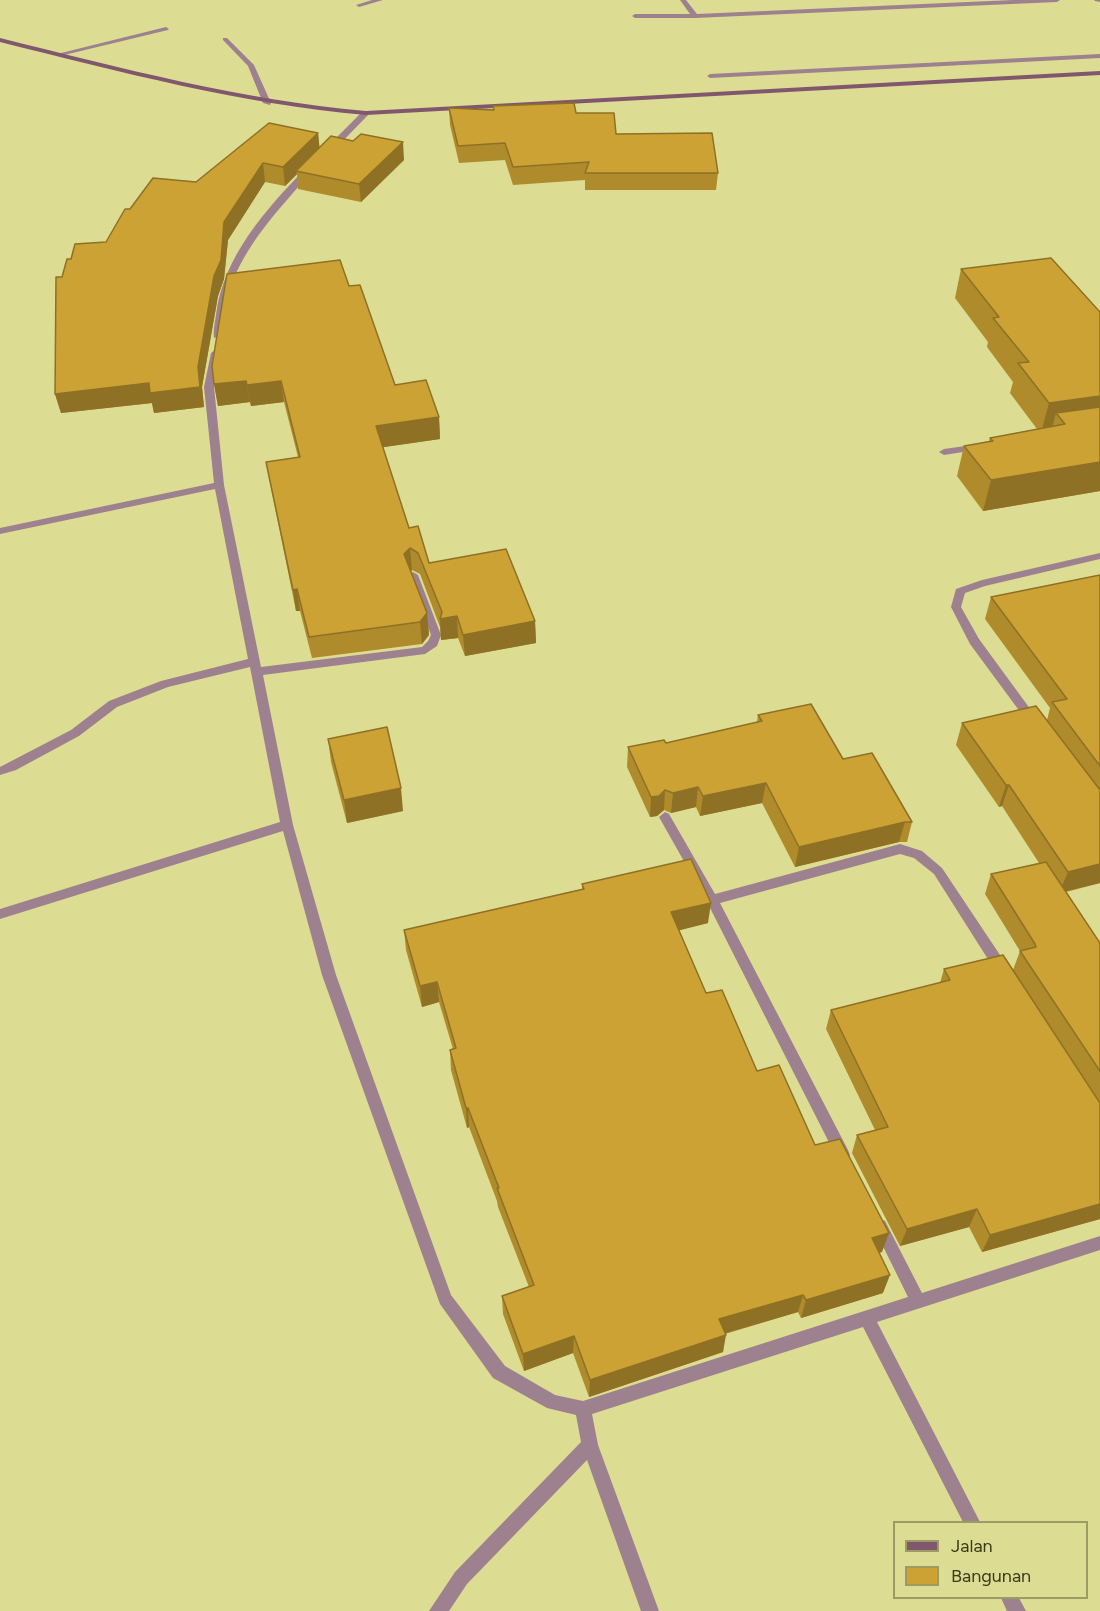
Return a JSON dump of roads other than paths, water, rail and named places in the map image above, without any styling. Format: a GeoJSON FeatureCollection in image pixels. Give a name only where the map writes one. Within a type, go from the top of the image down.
{"type":"FeatureCollection","features":[{"type":"Feature","properties":{"kind":"street"},"geometry":{"type":"LineString","coordinates":[[359,5],[380,0]]}},
{"type":"Feature","properties":{"kind":"street"},"geometry":{"type":"LineString","coordinates":[[682,0],[696,16]]}},
{"type":"Feature","properties":{"kind":"street"},"geometry":{"type":"LineString","coordinates":[[805,0],[814,10]]}},
{"type":"Feature","properties":{"kind":"street"},"geometry":{"type":"LineString","coordinates":[[946,0],[953,6]]}},
{"type":"Feature","properties":{"kind":"street"},"geometry":{"type":"LineString","coordinates":[[634,16],[696,16],[1057,0]]}},
{"type":"Feature","properties":{"kind":"street"},"geometry":{"type":"LineString","coordinates":[[60,54],[166,29]]}},
{"type":"Feature","properties":{"kind":"street"},"geometry":{"type":"LineString","coordinates":[[225,39],[251,65],[267,104]]}},
{"type":"Feature","properties":{"kind":"street"},"geometry":{"type":"LineString","coordinates":[[0,40],[267,104],[366,113],[1100,73]]}},
{"type":"Feature","properties":{"kind":"street"},"geometry":{"type":"LineString","coordinates":[[710,76],[1100,57]]}},
{"type":"Feature","properties":{"kind":"street"},"geometry":{"type":"LineString","coordinates":[[366,113],[257,228],[237,262],[224,296],[209,387],[219,485],[287,825],[329,975],[445,1299],[499,1372],[553,1402],[583,1409],[1100,1243]]}},
{"type":"Feature","properties":{"kind":"street"},"geometry":{"type":"LineString","coordinates":[[944,452],[989,445]]}},
{"type":"Feature","properties":{"kind":"street"},"geometry":{"type":"LineString","coordinates":[[0,531],[219,485]]}},
{"type":"Feature","properties":{"kind":"street"},"geometry":{"type":"LineString","coordinates":[[1044,735],[974,640],[956,607],[960,591],[982,583],[1100,556]]}},
{"type":"Feature","properties":{"kind":"street"},"geometry":{"type":"LineString","coordinates":[[0,771],[12,767],[75,733],[113,704],[165,684],[254,667],[425,650],[433,644],[436,635],[413,575]]}},
{"type":"Feature","properties":{"kind":"street"},"geometry":{"type":"LineString","coordinates":[[665,817],[711,900],[847,1163]]}},
{"type":"Feature","properties":{"kind":"street"},"geometry":{"type":"LineString","coordinates":[[0,914],[287,825]]}},
{"type":"Feature","properties":{"kind":"street"},"geometry":{"type":"LineString","coordinates":[[711,900],[900,849],[918,854],[938,871],[1009,980]]}},
{"type":"Feature","properties":{"kind":"street"},"geometry":{"type":"LineString","coordinates":[[874,1216],[918,1300]]}},
{"type":"Feature","properties":{"kind":"street"},"geometry":{"type":"LineString","coordinates":[[867,1318],[971,1521]]}},
{"type":"Feature","properties":{"kind":"street"},"geometry":{"type":"LineString","coordinates":[[583,1409],[590,1445],[650,1611]]}},
{"type":"Feature","properties":{"kind":"street"},"geometry":{"type":"LineString","coordinates":[[438,1611],[461,1578],[590,1445]]}}]}
